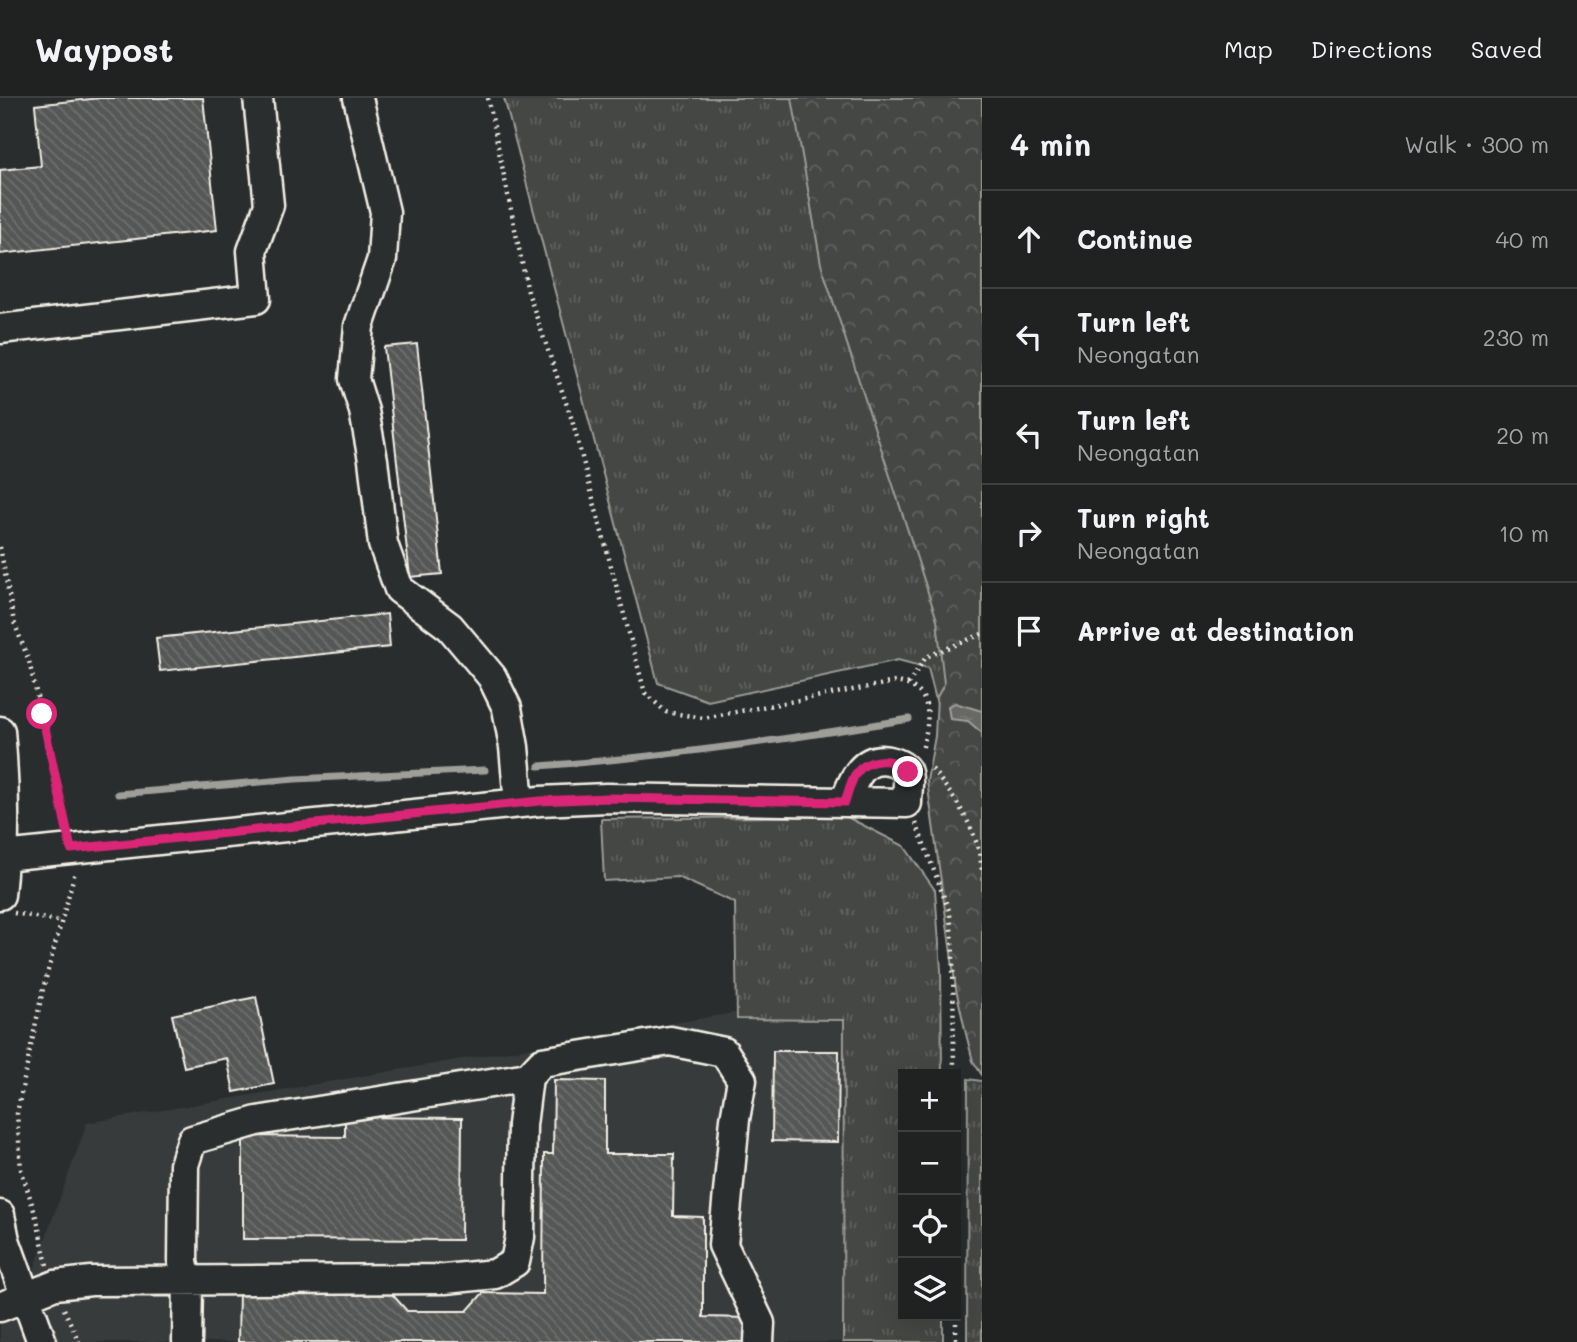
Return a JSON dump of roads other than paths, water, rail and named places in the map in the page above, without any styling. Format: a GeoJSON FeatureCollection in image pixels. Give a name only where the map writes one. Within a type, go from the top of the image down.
{"type":"FeatureCollection","features":[{"type":"Feature","properties":{"kind":"street"},"geometry":{"type":"LineString","coordinates":[[0,329],[256,299],[252,251],[269,205],[258,98]]}},
{"type":"Feature","properties":{"kind":"street"},"geometry":{"type":"LineString","coordinates":[[358,98],[385,212],[382,259],[359,326],[354,379],[364,411],[373,460],[383,544],[399,589],[450,627],[492,677],[507,708],[519,803]]}},
{"type":"Feature","properties":{"kind":"street"},"geometry":{"type":"LineString","coordinates":[[0,731],[4,775],[0,895]]}},
{"type":"Feature","properties":{"kind":"street"},"geometry":{"type":"LineString","coordinates":[[3,856],[519,803],[607,798],[845,802],[907,803],[908,772],[902,765],[886,760],[873,762],[856,774],[845,802]]}},
{"type":"Feature","properties":{"kind":"street"},"geometry":{"type":"LineString","coordinates":[[13,1303],[55,1285],[91,1282],[445,1279],[495,1274],[515,1262],[520,1237],[522,1125],[528,1077],[542,1062],[670,1041],[724,1052],[742,1080],[735,1119],[723,1245],[760,1323],[759,1342]]}},
{"type":"Feature","properties":{"kind":"street"},"geometry":{"type":"LineString","coordinates":[[187,1342],[188,1282],[183,1263],[184,1165],[192,1140],[257,1121],[528,1077]]}},
{"type":"Feature","properties":{"kind":"street"},"geometry":{"type":"LineString","coordinates":[[0,1215],[13,1303],[42,1342]]}},
{"type":"Feature","properties":{"kind":"water"},"geometry":{"type":"Polygon","coordinates":[[[955,703],[982,711],[982,733],[968,721],[950,719],[948,706],[955,703]]]}},
{"type":"Feature","properties":{"kind":"waterway"},"geometry":{"type":"LineString","coordinates":[[539,766],[724,747],[909,719]]}},
{"type":"Feature","properties":{"kind":"waterway"},"geometry":{"type":"LineString","coordinates":[[118,794],[295,779],[485,770]]}}]}
